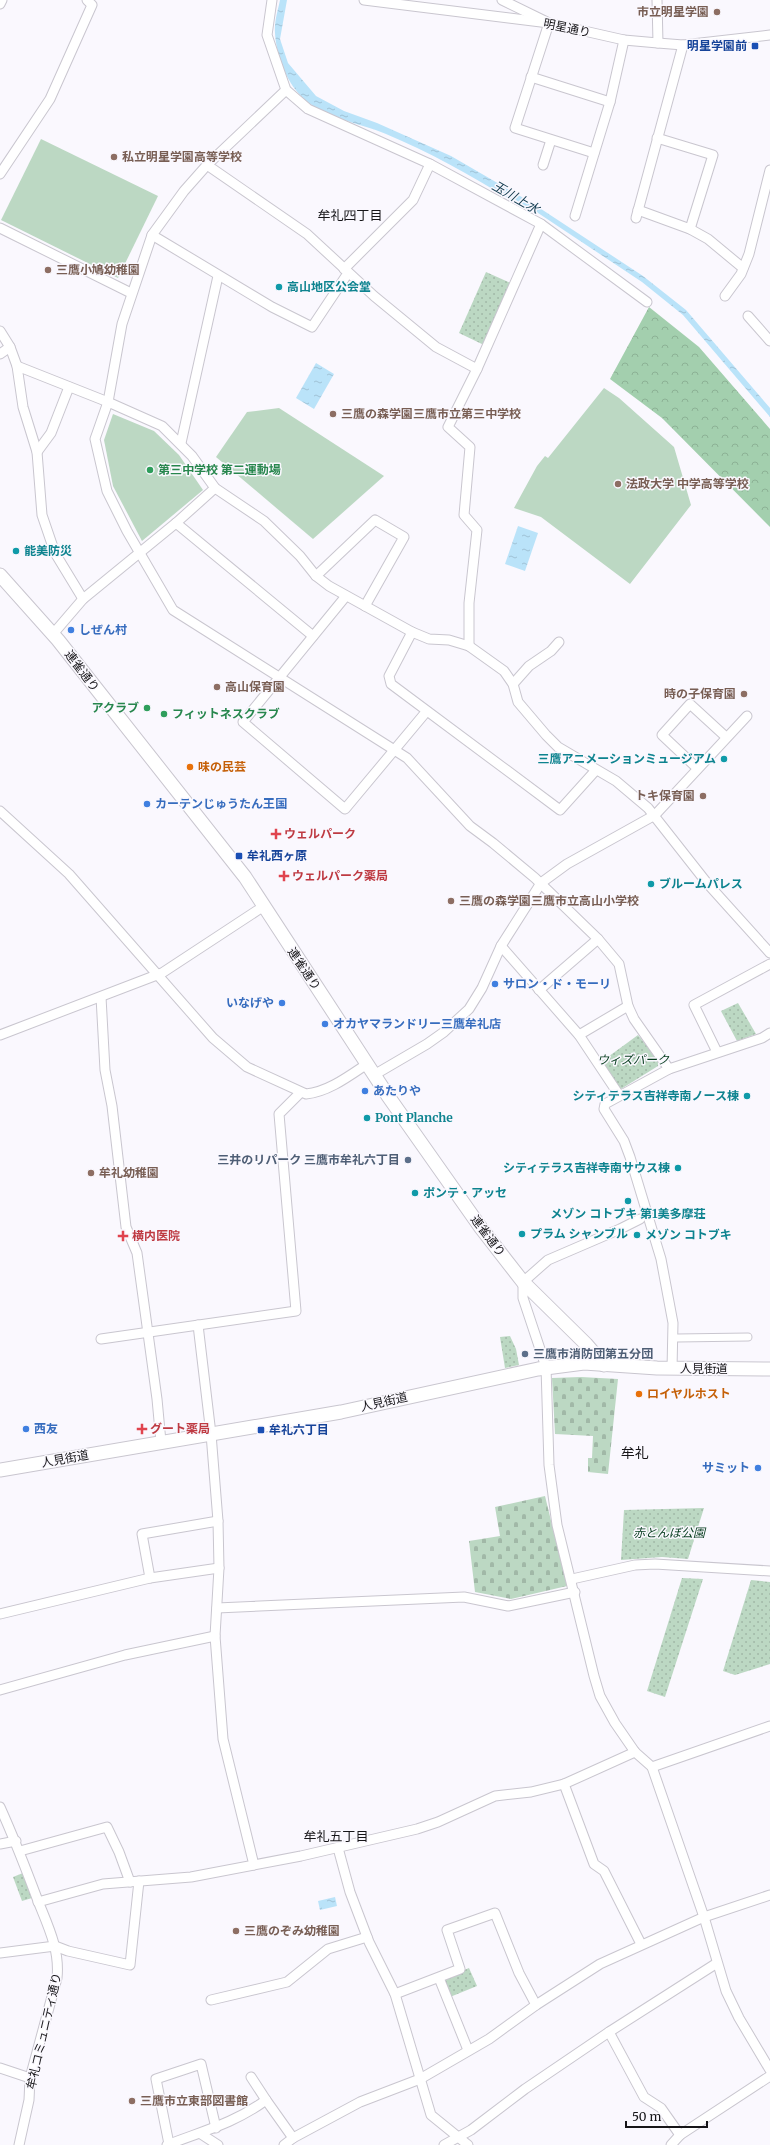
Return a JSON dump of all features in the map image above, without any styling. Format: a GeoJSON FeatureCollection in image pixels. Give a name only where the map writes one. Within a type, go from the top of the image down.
{"type":"FeatureCollection","features":[{"type":"Feature","properties":{"kind":"main road","name":"連雀通り"},"geometry":{"type":"LineString","coordinates":[[0,575],[53,634],[245,877],[371,1069],[445,1178],[523,1282],[586,1344],[604,1365]]}},
{"type":"Feature","properties":{"kind":"main road","name":"人見街道"},"geometry":{"type":"LineString","coordinates":[[0,1470],[341,1412],[546,1367],[570,1364],[672,1369],[770,1369]]}},
{"type":"Feature","properties":{"kind":"street"},"geometry":{"type":"LineString","coordinates":[[0,4],[2,0]]}},
{"type":"Feature","properties":{"kind":"street"},"geometry":{"type":"LineString","coordinates":[[0,174],[50,98],[92,5],[87,0]]}},
{"type":"Feature","properties":{"kind":"street"},"geometry":{"type":"LineString","coordinates":[[272,0],[267,36],[286,90],[308,109],[430,164],[541,224],[647,302]]}},
{"type":"Feature","properties":{"kind":"street","name":"明星通り"},"geometry":{"type":"LineString","coordinates":[[364,0],[549,23],[624,40],[658,43],[683,45],[770,35]]}},
{"type":"Feature","properties":{"kind":"street"},"geometry":{"type":"LineString","coordinates":[[502,0],[549,23],[515,128],[594,153]]}},
{"type":"Feature","properties":{"kind":"street"},"geometry":{"type":"LineString","coordinates":[[657,0],[658,43]]}},
{"type":"Feature","properties":{"kind":"street"},"geometry":{"type":"LineString","coordinates":[[575,216],[610,102],[624,40]]}},
{"type":"Feature","properties":{"kind":"street"},"geometry":{"type":"LineString","coordinates":[[683,45],[637,214],[690,229],[708,239],[743,268]]}},
{"type":"Feature","properties":{"kind":"street"},"geometry":{"type":"LineString","coordinates":[[531,77],[610,102]]}},
{"type":"Feature","properties":{"kind":"street"},"geometry":{"type":"LineString","coordinates":[[286,90],[207,165],[184,191],[152,235],[131,293],[122,324],[108,402],[95,439],[107,491],[140,553],[174,610],[407,758],[470,826],[541,883],[598,939],[619,964],[628,1006],[642,1032],[669,1068]]}},
{"type":"Feature","properties":{"kind":"street"},"geometry":{"type":"LineString","coordinates":[[657,138],[713,155],[690,229]]}},
{"type":"Feature","properties":{"kind":"street"},"geometry":{"type":"LineString","coordinates":[[543,165],[551,140]]}},
{"type":"Feature","properties":{"kind":"street"},"geometry":{"type":"LineString","coordinates":[[152,235],[218,276],[272,307],[312,327],[346,271],[413,200],[430,164]]}},
{"type":"Feature","properties":{"kind":"street"},"geometry":{"type":"LineString","coordinates":[[207,165],[307,234],[346,271],[436,347],[477,369]]}},
{"type":"Feature","properties":{"kind":"street"},"geometry":{"type":"LineString","coordinates":[[725,296],[743,268],[749,254],[766,201],[770,170]]}},
{"type":"Feature","properties":{"kind":"street"},"geometry":{"type":"LineString","coordinates":[[469,646],[469,603],[477,530],[464,515],[470,447],[448,427],[477,369],[541,224]]}},
{"type":"Feature","properties":{"kind":"street"},"geometry":{"type":"LineString","coordinates":[[0,228],[131,293]]}},
{"type":"Feature","properties":{"kind":"street"},"geometry":{"type":"LineString","coordinates":[[180,443],[218,276]]}},
{"type":"Feature","properties":{"kind":"street"},"geometry":{"type":"LineString","coordinates":[[748,316],[770,341]]}},
{"type":"Feature","properties":{"kind":"street"},"geometry":{"type":"LineString","coordinates":[[0,330],[10,347],[17,366],[22,402],[37,452],[42,515],[55,553],[83,599]]}},
{"type":"Feature","properties":{"kind":"street"},"geometry":{"type":"LineString","coordinates":[[0,354],[10,347]]}},
{"type":"Feature","properties":{"kind":"street"},"geometry":{"type":"LineString","coordinates":[[17,366],[108,402],[162,426],[180,443],[215,488],[264,521],[300,556],[316,576],[346,596],[412,632],[429,639],[449,640],[469,646],[504,671],[513,684],[518,702],[546,735],[558,747],[632,794],[654,815],[707,883],[770,953]]}},
{"type":"Feature","properties":{"kind":"street"},"geometry":{"type":"LineString","coordinates":[[37,452],[51,433],[69,386]]}},
{"type":"Feature","properties":{"kind":"street"},"geometry":{"type":"LineString","coordinates":[[53,634],[83,599],[176,523],[215,488]]}},
{"type":"Feature","properties":{"kind":"street"},"geometry":{"type":"LineString","coordinates":[[316,576],[375,520],[404,537],[365,606]]}},
{"type":"Feature","properties":{"kind":"street"},"geometry":{"type":"LineString","coordinates":[[176,523],[313,636]]}},
{"type":"Feature","properties":{"kind":"street"},"geometry":{"type":"LineString","coordinates":[[346,596],[243,722],[345,809],[426,712]]}},
{"type":"Feature","properties":{"kind":"street"},"geometry":{"type":"LineString","coordinates":[[412,632],[389,676],[391,684],[426,712],[560,810],[596,770]]}},
{"type":"Feature","properties":{"kind":"street"},"geometry":{"type":"LineString","coordinates":[[513,684],[529,666],[551,651],[559,642]]}},
{"type":"Feature","properties":{"kind":"street"},"geometry":{"type":"LineString","coordinates":[[698,768],[662,735],[690,704],[726,737]]}},
{"type":"Feature","properties":{"kind":"street"},"geometry":{"type":"LineString","coordinates":[[0,811],[70,874],[213,1038],[238,1061],[306,1094],[321,1091],[427,1044],[444,1032],[468,1009],[482,988],[501,946],[541,883],[568,864],[654,815],[747,716]]}},
{"type":"Feature","properties":{"kind":"street"},"geometry":{"type":"LineString","coordinates":[[0,1035],[157,975],[264,906]]}},
{"type":"Feature","properties":{"kind":"street"},"geometry":{"type":"LineString","coordinates":[[540,990],[598,939]]}},
{"type":"Feature","properties":{"kind":"street"},"geometry":{"type":"LineString","coordinates":[[501,946],[579,1035],[619,1095]]}},
{"type":"Feature","properties":{"kind":"street"},"geometry":{"type":"LineString","coordinates":[[717,1052],[694,1006],[770,964]]}},
{"type":"Feature","properties":{"kind":"street"},"geometry":{"type":"LineString","coordinates":[[101,997],[105,1070],[112,1106],[126,1227],[136,1254],[148,1332],[161,1442]]}},
{"type":"Feature","properties":{"kind":"street"},"geometry":{"type":"LineString","coordinates":[[579,1035],[628,1006]]}},
{"type":"Feature","properties":{"kind":"street"},"geometry":{"type":"LineString","coordinates":[[672,1369],[673,1324],[661,1259],[630,1157],[624,1141],[604,1110],[605,1104],[669,1068],[762,1038],[770,1033]]}},
{"type":"Feature","properties":{"kind":"street"},"geometry":{"type":"LineString","coordinates":[[101,1339],[296,1311],[279,1114],[300,1092]]}},
{"type":"Feature","properties":{"kind":"street"},"geometry":{"type":"LineString","coordinates":[[640,1219],[620,1230],[548,1260],[523,1282],[523,1298],[546,1367],[549,1466],[557,1525],[572,1579],[600,1696],[635,1752],[652,1767],[704,1917],[726,1991],[739,2018],[770,2069]]}},
{"type":"Feature","properties":{"kind":"street"},"geometry":{"type":"LineString","coordinates":[[198,1325],[211,1434],[218,1521],[219,1568],[215,1636],[223,1739],[254,1865]]}},
{"type":"Feature","properties":{"kind":"street"},"geometry":{"type":"LineString","coordinates":[[677,1338],[748,1337]]}},
{"type":"Feature","properties":{"kind":"street"},"geometry":{"type":"LineString","coordinates":[[150,1578],[142,1534],[218,1521]]}},
{"type":"Feature","properties":{"kind":"street"},"geometry":{"type":"LineString","coordinates":[[572,1579],[635,1565],[655,1564],[770,1571]]}},
{"type":"Feature","properties":{"kind":"street"},"geometry":{"type":"LineString","coordinates":[[0,1614],[150,1578],[219,1568]]}},
{"type":"Feature","properties":{"kind":"street"},"geometry":{"type":"LineString","coordinates":[[217,1608],[464,1597],[508,1606],[575,1592]]}},
{"type":"Feature","properties":{"kind":"street"},"geometry":{"type":"LineString","coordinates":[[0,1690],[125,1655],[215,1636]]}},
{"type":"Feature","properties":{"kind":"street"},"geometry":{"type":"LineString","coordinates":[[652,1767],[770,1726]]}},
{"type":"Feature","properties":{"kind":"street"},"geometry":{"type":"LineString","coordinates":[[38,1902],[103,1884],[191,1877],[338,1848],[416,1829],[438,1822],[495,1796],[531,1792],[564,1784],[635,1752]]}},
{"type":"Feature","properties":{"kind":"street"},"geometry":{"type":"LineString","coordinates":[[564,1784],[594,1864],[604,1871],[641,1944]]}},
{"type":"Feature","properties":{"kind":"street","name":"牟礼コミュニティ通り"},"geometry":{"type":"LineString","coordinates":[[0,1807],[20,1851],[55,1946],[59,1962],[57,1978],[30,2078],[29,2100],[19,2145]]}},
{"type":"Feature","properties":{"kind":"street"},"geometry":{"type":"LineString","coordinates":[[0,1953],[55,1946],[68,1951],[130,1965],[134,1881],[107,1827],[20,1851]]}},
{"type":"Feature","properties":{"kind":"street"},"geometry":{"type":"LineString","coordinates":[[0,1844],[16,1841]]}},
{"type":"Feature","properties":{"kind":"street"},"geometry":{"type":"LineString","coordinates":[[338,1848],[350,1892],[367,1937],[395,1994],[431,2115],[468,2145]]}},
{"type":"Feature","properties":{"kind":"street"},"geometry":{"type":"LineString","coordinates":[[284,2145],[293,2138],[360,2102],[420,2079],[489,2039],[536,2004],[600,1964],[641,1944],[704,1917],[770,1895]]}},
{"type":"Feature","properties":{"kind":"street"},"geometry":{"type":"LineString","coordinates":[[395,1994],[460,1969],[447,1930],[494,1913],[519,1973],[536,2004]]}},
{"type":"Feature","properties":{"kind":"street"},"geometry":{"type":"LineString","coordinates":[[211,2000],[287,1982],[328,1949],[367,1937]]}},
{"type":"Feature","properties":{"kind":"street"},"geometry":{"type":"LineString","coordinates":[[444,2145],[458,2136],[472,2130],[525,2090],[609,2032],[718,1963]]}},
{"type":"Feature","properties":{"kind":"street"},"geometry":{"type":"LineString","coordinates":[[439,1978],[468,2050]]}},
{"type":"Feature","properties":{"kind":"street"},"geometry":{"type":"LineString","coordinates":[[609,2032],[644,2097],[661,2108],[680,2134]]}},
{"type":"Feature","properties":{"kind":"street"},"geometry":{"type":"LineString","coordinates":[[216,2128],[201,2064],[156,2079],[168,2145],[201,2134],[216,2128],[247,2114],[266,2100]]}},
{"type":"Feature","properties":{"kind":"street"},"geometry":{"type":"LineString","coordinates":[[0,2068],[30,2078]]}},
{"type":"Feature","properties":{"kind":"street"},"geometry":{"type":"LineString","coordinates":[[670,2145],[680,2134],[770,2076]]}},
{"type":"Feature","properties":{"kind":"street"},"geometry":{"type":"LineString","coordinates":[[251,2077],[293,2138]]}},
{"type":"Feature","properties":{"kind":"street"},"geometry":{"type":"LineString","coordinates":[[201,2134],[218,2145]]}},
{"type":"Feature","properties":{"kind":"green space"},"geometry":{"type":"Polygon","coordinates":[[[41,139],[158,196],[118,278],[1,220],[41,139]]]}},
{"type":"Feature","properties":{"kind":"green space"},"geometry":{"type":"Polygon","coordinates":[[[486,272],[513,284],[486,346],[459,333],[486,272]]]}},
{"type":"Feature","properties":{"kind":"green space"},"geometry":{"type":"Polygon","coordinates":[[[649,307],[699,347],[770,429],[770,527],[662,418],[610,379],[649,307]]]}},
{"type":"Feature","properties":{"kind":"green space"},"geometry":{"type":"Polygon","coordinates":[[[604,388],[619,398],[674,447],[691,505],[630,584],[541,517],[514,508],[537,466],[545,456],[548,458],[604,388]]]}},
{"type":"Feature","properties":{"kind":"green space"},"geometry":{"type":"Polygon","coordinates":[[[279,408],[384,476],[313,539],[216,457],[247,412],[279,408]]]}},
{"type":"Feature","properties":{"kind":"green space","name":"第三中学校 第二運動場"},"geometry":{"type":"Polygon","coordinates":[[[113,414],[154,431],[179,455],[203,490],[142,541],[113,486],[104,440],[113,414]]]}},
{"type":"Feature","properties":{"kind":"green space"},"geometry":{"type":"Polygon","coordinates":[[[738,1003],[756,1034],[737,1041],[721,1011],[738,1003]]]}},
{"type":"Feature","properties":{"kind":"green space","name":"ウィズパーク"},"geometry":{"type":"Polygon","coordinates":[[[638,1035],[659,1061],[658,1066],[621,1089],[617,1087],[601,1062],[638,1035]]]}},
{"type":"Feature","properties":{"kind":"green space"},"geometry":{"type":"Polygon","coordinates":[[[510,1336],[516,1349],[519,1365],[505,1368],[500,1337],[510,1336]]]}},
{"type":"Feature","properties":{"kind":"green space"},"geometry":{"type":"Polygon","coordinates":[[[581,1377],[618,1379],[608,1474],[588,1472],[588,1458],[592,1458],[593,1436],[555,1434],[552,1378],[581,1377]]]}},
{"type":"Feature","properties":{"kind":"green space"},"geometry":{"type":"Polygon","coordinates":[[[545,1496],[567,1586],[511,1599],[475,1592],[469,1541],[500,1536],[495,1507],[545,1496]]]}},
{"type":"Feature","properties":{"kind":"green space","name":"赤とんぼ公園"},"geometry":{"type":"Polygon","coordinates":[[[704,1508],[688,1559],[662,1557],[621,1560],[624,1510],[704,1508]]]}},
{"type":"Feature","properties":{"kind":"green space"},"geometry":{"type":"Polygon","coordinates":[[[682,1578],[703,1579],[665,1697],[647,1691],[682,1578]]]}},
{"type":"Feature","properties":{"kind":"green space"},"geometry":{"type":"Polygon","coordinates":[[[751,1580],[770,1582],[770,1664],[735,1675],[723,1671],[751,1580]]]}},
{"type":"Feature","properties":{"kind":"green space"},"geometry":{"type":"Polygon","coordinates":[[[23,1873],[32,1898],[22,1901],[13,1877],[23,1873]]]}},
{"type":"Feature","properties":{"kind":"green space"},"geometry":{"type":"Polygon","coordinates":[[[469,1968],[477,1986],[450,1997],[442,1979],[469,1968]]]}},
{"type":"Feature","properties":{"kind":"water","name":"玉川上水"},"geometry":{"type":"Polygon","coordinates":[[[280,0],[287,0],[280,39],[288,63],[316,96],[344,111],[377,123],[451,156],[532,203],[643,276],[686,310],[770,408],[770,417],[683,315],[642,282],[532,209],[525,209],[457,168],[386,134],[319,110],[301,96],[286,75],[277,50],[275,29],[280,0]]]}},
{"type":"Feature","properties":{"kind":"water"},"geometry":{"type":"Polygon","coordinates":[[[316,363],[334,374],[314,409],[296,398],[316,363]]]}},
{"type":"Feature","properties":{"kind":"water"},"geometry":{"type":"Polygon","coordinates":[[[518,526],[538,533],[525,571],[505,564],[518,526]]]}},
{"type":"Feature","properties":{"kind":"water"},"geometry":{"type":"Polygon","coordinates":[[[335,1897],[337,1906],[320,1910],[318,1901],[335,1897]]]}},
{"type":"Feature","properties":{"kind":"place","name":"市立明星学園"},"geometry":{"type":"Point","coordinates":[717,12]}},
{"type":"Feature","properties":{"kind":"place","name":"明星学園前"},"geometry":{"type":"Point","coordinates":[755,46]}},
{"type":"Feature","properties":{"kind":"place","name":"私立明星学園高等学校"},"geometry":{"type":"Point","coordinates":[114,157]}},
{"type":"Feature","properties":{"kind":"place","name":"三鷹小鳩幼稚園"},"geometry":{"type":"Point","coordinates":[48,270]}},
{"type":"Feature","properties":{"kind":"place","name":"高山地区公会堂"},"geometry":{"type":"Point","coordinates":[279,287]}},
{"type":"Feature","properties":{"kind":"place","name":"三鷹の森学園三鷹市立第三中学校"},"geometry":{"type":"Point","coordinates":[333,414]}},
{"type":"Feature","properties":{"kind":"place","name":"第三中学校 第二運動場"},"geometry":{"type":"Point","coordinates":[150,470]}},
{"type":"Feature","properties":{"kind":"place","name":"法政大学 中学高等学校"},"geometry":{"type":"Point","coordinates":[618,484]}},
{"type":"Feature","properties":{"kind":"place","name":"能美防災"},"geometry":{"type":"Point","coordinates":[16,551]}},
{"type":"Feature","properties":{"kind":"place","name":"しぜん村"},"geometry":{"type":"Point","coordinates":[71,630]}},
{"type":"Feature","properties":{"kind":"place","name":"高山保育園"},"geometry":{"type":"Point","coordinates":[217,687]}},
{"type":"Feature","properties":{"kind":"place","name":"時の子保育園"},"geometry":{"type":"Point","coordinates":[744,694]}},
{"type":"Feature","properties":{"kind":"place","name":"アクラブ"},"geometry":{"type":"Point","coordinates":[147,708]}},
{"type":"Feature","properties":{"kind":"place","name":"フィットネスクラブ"},"geometry":{"type":"Point","coordinates":[164,714]}},
{"type":"Feature","properties":{"kind":"place","name":"三鷹アニメーションミュージアム"},"geometry":{"type":"Point","coordinates":[724,759]}},
{"type":"Feature","properties":{"kind":"place","name":"味の民芸"},"geometry":{"type":"Point","coordinates":[190,767]}},
{"type":"Feature","properties":{"kind":"place","name":"トキ保育園"},"geometry":{"type":"Point","coordinates":[703,796]}},
{"type":"Feature","properties":{"kind":"place","name":"カーテンじゅうたん王国"},"geometry":{"type":"Point","coordinates":[147,804]}},
{"type":"Feature","properties":{"kind":"place","name":"ウェルパーク"},"geometry":{"type":"Point","coordinates":[276,834]}},
{"type":"Feature","properties":{"kind":"place","name":"牟礼西ヶ原"},"geometry":{"type":"Point","coordinates":[239,856]}},
{"type":"Feature","properties":{"kind":"place","name":"ウェルパーク薬局"},"geometry":{"type":"Point","coordinates":[284,876]}},
{"type":"Feature","properties":{"kind":"place","name":"ブルームパレス"},"geometry":{"type":"Point","coordinates":[651,884]}},
{"type":"Feature","properties":{"kind":"place","name":"三鷹の森学園三鷹市立高山小学校"},"geometry":{"type":"Point","coordinates":[451,901]}},
{"type":"Feature","properties":{"kind":"place","name":"サロン・ド・モーリ"},"geometry":{"type":"Point","coordinates":[495,984]}},
{"type":"Feature","properties":{"kind":"place","name":"いなげや"},"geometry":{"type":"Point","coordinates":[282,1003]}},
{"type":"Feature","properties":{"kind":"place","name":"オカヤマランドリー三鷹牟礼店"},"geometry":{"type":"Point","coordinates":[325,1024]}},
{"type":"Feature","properties":{"kind":"place","name":"あたりや"},"geometry":{"type":"Point","coordinates":[365,1091]}},
{"type":"Feature","properties":{"kind":"place","name":"シティテラス吉祥寺南ノース棟"},"geometry":{"type":"Point","coordinates":[747,1096]}},
{"type":"Feature","properties":{"kind":"place","name":"Pont Planche"},"geometry":{"type":"Point","coordinates":[367,1118]}},
{"type":"Feature","properties":{"kind":"place","name":"三井のリパーク 三鷹市牟礼六丁目"},"geometry":{"type":"Point","coordinates":[408,1160]}},
{"type":"Feature","properties":{"kind":"place","name":"シティテラス吉祥寺南サウス棟"},"geometry":{"type":"Point","coordinates":[678,1168]}},
{"type":"Feature","properties":{"kind":"place","name":"牟礼幼稚園"},"geometry":{"type":"Point","coordinates":[91,1173]}},
{"type":"Feature","properties":{"kind":"place","name":"ポンテ・アッセ"},"geometry":{"type":"Point","coordinates":[415,1193]}},
{"type":"Feature","properties":{"kind":"place","name":"メゾン コトブキ 第1美多摩荘"},"geometry":{"type":"Point","coordinates":[628,1201]}},
{"type":"Feature","properties":{"kind":"place","name":"プラム シャンブル"},"geometry":{"type":"Point","coordinates":[522,1234]}},
{"type":"Feature","properties":{"kind":"place","name":"メゾン コトブキ"},"geometry":{"type":"Point","coordinates":[637,1235]}},
{"type":"Feature","properties":{"kind":"place","name":"横内医院"},"geometry":{"type":"Point","coordinates":[123,1236]}},
{"type":"Feature","properties":{"kind":"place","name":"三鷹市消防団第五分団"},"geometry":{"type":"Point","coordinates":[525,1354]}},
{"type":"Feature","properties":{"kind":"place","name":"ロイヤルホスト"},"geometry":{"type":"Point","coordinates":[639,1394]}},
{"type":"Feature","properties":{"kind":"place","name":"西友"},"geometry":{"type":"Point","coordinates":[26,1429]}},
{"type":"Feature","properties":{"kind":"place","name":"グート薬局"},"geometry":{"type":"Point","coordinates":[142,1429]}},
{"type":"Feature","properties":{"kind":"place","name":"牟礼六丁目"},"geometry":{"type":"Point","coordinates":[261,1430]}},
{"type":"Feature","properties":{"kind":"place","name":"サミット"},"geometry":{"type":"Point","coordinates":[758,1468]}},
{"type":"Feature","properties":{"kind":"place","name":"三鷹のぞみ幼稚園"},"geometry":{"type":"Point","coordinates":[236,1931]}},
{"type":"Feature","properties":{"kind":"place","name":"三鷹市立東部図書館"},"geometry":{"type":"Point","coordinates":[132,2101]}},
{"type":"Feature","properties":{"kind":"district","name":"牟礼四丁目"},"geometry":{"type":"Point","coordinates":[350,215]}},
{"type":"Feature","properties":{"kind":"district","name":"牟礼"},"geometry":{"type":"Point","coordinates":[635,1453]}},
{"type":"Feature","properties":{"kind":"district","name":"牟礼五丁目"},"geometry":{"type":"Point","coordinates":[336,1836]}}]}
